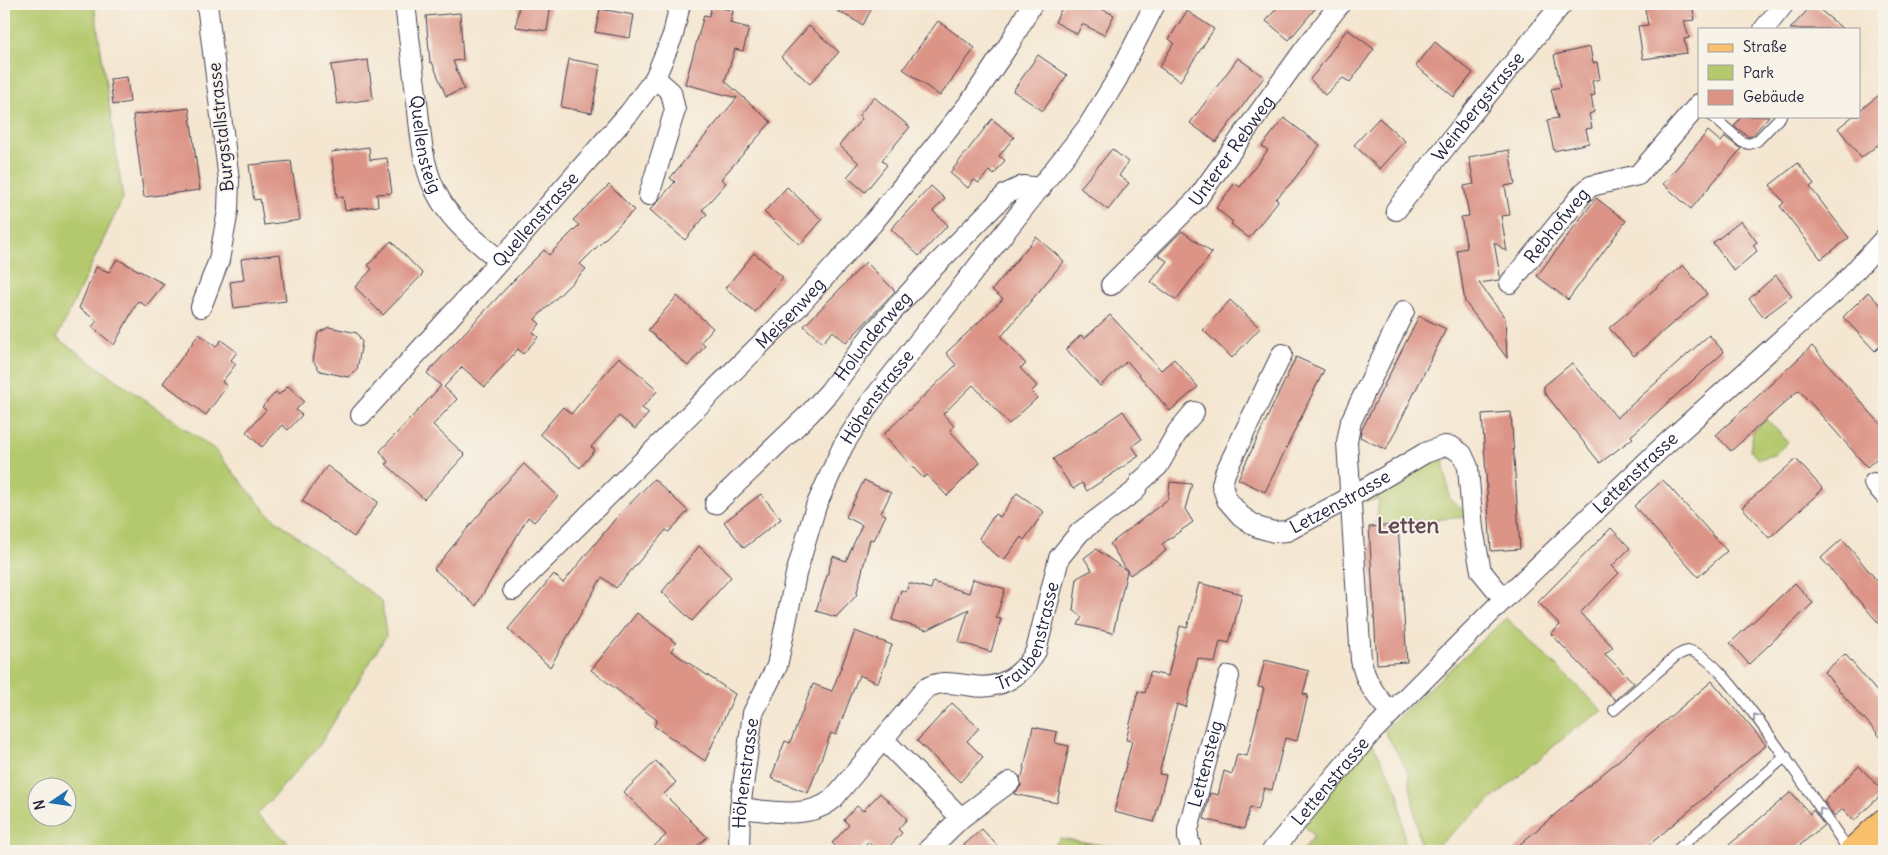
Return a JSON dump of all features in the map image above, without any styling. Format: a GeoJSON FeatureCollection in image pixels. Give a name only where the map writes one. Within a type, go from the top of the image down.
{"type":"FeatureCollection","features":[{"type":"Feature","properties":{"kind":"main road"},"geometry":{"type":"LineString","coordinates":[[1854,851],[1884,823]]}},
{"type":"Feature","properties":{"kind":"street","name":"Burgstallstrasse"},"geometry":{"type":"LineString","coordinates":[[201,307],[219,260],[228,211],[229,180],[207,4]]}},
{"type":"Feature","properties":{"kind":"street","name":"Quellensteig"},"geometry":{"type":"LineString","coordinates":[[405,4],[423,149],[429,176],[441,201],[449,212],[471,236],[499,260]]}},
{"type":"Feature","properties":{"kind":"street","name":"Quellenstrasse"},"geometry":{"type":"LineString","coordinates":[[361,415],[630,112],[655,78],[673,35],[680,4]]}},
{"type":"Feature","properties":{"kind":"street","name":"Meisenweg"},"geometry":{"type":"LineString","coordinates":[[513,590],[797,308],[872,224],[971,101],[1010,43],[1032,4]]}},
{"type":"Feature","properties":{"kind":"street","name":"Höhenstrasse"},"geometry":{"type":"LineString","coordinates":[[739,851],[740,808],[754,713],[776,666],[796,574],[816,506],[843,446],[870,402],[1041,188],[1099,110],[1122,71],[1155,4]]}},
{"type":"Feature","properties":{"kind":"street","name":"Unterer Rebweg"},"geometry":{"type":"LineString","coordinates":[[1111,285],[1197,199],[1304,50],[1340,4]]}},
{"type":"Feature","properties":{"kind":"street","name":"Weinbergstrasse"},"geometry":{"type":"LineString","coordinates":[[1396,210],[1562,4]]}},
{"type":"Feature","properties":{"kind":"street"},"geometry":{"type":"LineString","coordinates":[[1765,28],[1784,4]]}},
{"type":"Feature","properties":{"kind":"street"},"geometry":{"type":"LineString","coordinates":[[649,195],[675,110],[670,92],[655,78]]}},
{"type":"Feature","properties":{"kind":"street","name":"Rebhofweg"},"geometry":{"type":"LineString","coordinates":[[1510,284],[1584,192],[1591,186],[1638,174],[1698,112]]}},
{"type":"Feature","properties":{"kind":"street","name":"Holunderweg"},"geometry":{"type":"LineString","coordinates":[[715,504],[809,414],[829,392],[872,334],[922,278],[1006,194],[1023,186],[1041,188]]}},
{"type":"Feature","properties":{"kind":"street","name":"Lettenstrasse"},"geometry":{"type":"LineString","coordinates":[[1272,851],[1371,733],[1504,599],[1658,452],[1881,250]]}},
{"type":"Feature","properties":{"kind":"street"},"geometry":{"type":"LineString","coordinates":[[1391,713],[1369,685],[1364,674],[1359,643],[1352,497],[1347,442],[1351,422],[1404,311]]}},
{"type":"Feature","properties":{"kind":"street","name":"Letzenstrasse"},"geometry":{"type":"LineString","coordinates":[[1282,354],[1225,473],[1222,485],[1227,500],[1240,516],[1257,527],[1274,532],[1287,530],[1352,497],[1425,454],[1444,446],[1452,447],[1462,454],[1468,467],[1473,529],[1481,571],[1504,599]]}},
{"type":"Feature","properties":{"kind":"street","name":"Traubenstrasse"},"geometry":{"type":"LineString","coordinates":[[740,808],[802,812],[814,811],[824,807],[833,799],[925,689],[933,684],[952,682],[987,687],[998,685],[1009,681],[1029,664],[1036,651],[1059,558],[1080,532],[1135,492],[1140,482],[1158,466],[1178,431],[1194,412]]}},
{"type":"Feature","properties":{"kind":"street","name":"Lettensteig"},"geometry":{"type":"LineString","coordinates":[[1192,851],[1188,830],[1229,676]]}},
{"type":"Feature","properties":{"kind":"street"},"geometry":{"type":"LineString","coordinates":[[883,739],[961,818]]}},
{"type":"Feature","properties":{"kind":"street"},"geometry":{"type":"LineString","coordinates":[[927,851],[961,818],[1010,782]]}},
{"type":"Feature","properties":{"kind":"lane"},"geometry":{"type":"LineString","coordinates":[[1714,118],[1742,142],[1748,144],[1757,141],[1779,118]]}},
{"type":"Feature","properties":{"kind":"lane"},"geometry":{"type":"LineString","coordinates":[[1614,710],[1676,656],[1688,650],[1695,652],[1706,659],[1730,683],[1786,756],[1849,851]]}},
{"type":"Feature","properties":{"kind":"lane"},"geometry":{"type":"LineString","coordinates":[[1676,851],[1786,756]]}},
{"type":"Feature","properties":{"kind":"green space"},"geometry":{"type":"Polygon","coordinates":[[[4,4],[94,4],[123,198],[57,338],[214,449],[268,514],[382,601],[386,636],[319,746],[257,815],[298,851],[4,851],[4,4]]]}},
{"type":"Feature","properties":{"kind":"green space"},"geometry":{"type":"Polygon","coordinates":[[[1767,419],[1788,442],[1774,455],[1758,459],[1750,450],[1753,432],[1767,419]]]}},
{"type":"Feature","properties":{"kind":"green space"},"geometry":{"type":"Polygon","coordinates":[[[1443,456],[1448,457],[1443,461],[1450,500],[1467,512],[1467,517],[1376,524],[1379,500],[1364,501],[1390,479],[1443,456]]]}},
{"type":"Feature","properties":{"kind":"green space"},"geometry":{"type":"Polygon","coordinates":[[[1506,618],[1603,711],[1573,730],[1431,851],[1421,851],[1408,772],[1384,730],[1506,618]]]}},
{"type":"Feature","properties":{"kind":"green space"},"geometry":{"type":"Polygon","coordinates":[[[1371,741],[1398,791],[1406,851],[1302,851],[1314,836],[1301,823],[1371,741]]]}},
{"type":"Feature","properties":{"kind":"green space"},"geometry":{"type":"Polygon","coordinates":[[[1060,838],[1137,851],[1048,851],[1060,838]]]}},
{"type":"Feature","properties":{"kind":"building"},"geometry":{"type":"Polygon","coordinates":[[[519,4],[551,4],[547,31],[516,27],[519,4]]]}},
{"type":"Feature","properties":{"kind":"building"},"geometry":{"type":"Polygon","coordinates":[[[825,4],[874,4],[863,25],[825,4]]]}},
{"type":"Feature","properties":{"kind":"building"},"geometry":{"type":"Polygon","coordinates":[[[1064,4],[1092,4],[1114,15],[1104,35],[1082,24],[1077,34],[1055,22],[1064,4]]]}},
{"type":"Feature","properties":{"kind":"building"},"geometry":{"type":"Polygon","coordinates":[[[1280,4],[1319,4],[1289,40],[1266,21],[1280,4]]]}},
{"type":"Feature","properties":{"kind":"building"},"geometry":{"type":"Polygon","coordinates":[[[1644,4],[1692,4],[1695,20],[1684,21],[1689,38],[1684,39],[1687,53],[1643,59],[1638,26],[1648,25],[1644,4]]]}},
{"type":"Feature","properties":{"kind":"building"},"geometry":{"type":"Polygon","coordinates":[[[1813,4],[1842,28],[1791,28],[1813,4]]]}},
{"type":"Feature","properties":{"kind":"building"},"geometry":{"type":"Polygon","coordinates":[[[712,5],[733,11],[730,23],[749,28],[743,51],[735,49],[725,81],[771,122],[721,179],[726,183],[702,210],[707,214],[685,240],[650,210],[675,182],[670,178],[737,98],[685,84],[704,15],[709,16],[712,5]]]}},
{"type":"Feature","properties":{"kind":"building"},"geometry":{"type":"Polygon","coordinates":[[[600,9],[634,15],[630,38],[595,32],[600,9]]]}},
{"type":"Feature","properties":{"kind":"building"},"geometry":{"type":"Polygon","coordinates":[[[1187,11],[1214,29],[1180,81],[1159,67],[1174,43],[1169,39],[1187,11]]]}},
{"type":"Feature","properties":{"kind":"building"},"geometry":{"type":"Polygon","coordinates":[[[460,13],[463,60],[453,61],[464,89],[446,96],[432,62],[430,63],[426,16],[460,13]]]}},
{"type":"Feature","properties":{"kind":"building"},"geometry":{"type":"Polygon","coordinates":[[[938,21],[975,48],[940,96],[903,69],[938,21]]]}},
{"type":"Feature","properties":{"kind":"building"},"geometry":{"type":"Polygon","coordinates":[[[809,26],[839,52],[810,84],[781,57],[809,26]]]}},
{"type":"Feature","properties":{"kind":"building"},"geometry":{"type":"Polygon","coordinates":[[[1347,29],[1374,49],[1350,82],[1343,78],[1325,95],[1310,79],[1347,29]]]}},
{"type":"Feature","properties":{"kind":"building"},"geometry":{"type":"Polygon","coordinates":[[[1435,42],[1473,73],[1454,97],[1416,66],[1435,42]]]}},
{"type":"Feature","properties":{"kind":"building"},"geometry":{"type":"Polygon","coordinates":[[[1590,47],[1593,63],[1597,62],[1600,79],[1592,81],[1595,95],[1591,96],[1594,112],[1589,114],[1592,128],[1586,129],[1589,143],[1554,151],[1547,120],[1558,118],[1551,89],[1561,87],[1554,55],[1590,47]]]}},
{"type":"Feature","properties":{"kind":"building"},"geometry":{"type":"Polygon","coordinates":[[[1038,55],[1067,75],[1043,111],[1013,91],[1038,55]]]}},
{"type":"Feature","properties":{"kind":"building"},"geometry":{"type":"Polygon","coordinates":[[[1238,58],[1264,77],[1216,142],[1190,123],[1238,58]]]}},
{"type":"Feature","properties":{"kind":"building"},"geometry":{"type":"Polygon","coordinates":[[[569,59],[600,65],[592,113],[561,107],[569,59]]]}},
{"type":"Feature","properties":{"kind":"building"},"geometry":{"type":"Polygon","coordinates":[[[368,60],[373,99],[337,104],[331,65],[368,60]]]}},
{"type":"Feature","properties":{"kind":"building"},"geometry":{"type":"Polygon","coordinates":[[[127,77],[130,102],[113,105],[110,79],[127,77]]]}},
{"type":"Feature","properties":{"kind":"building"},"geometry":{"type":"Polygon","coordinates":[[[1884,91],[1884,140],[1861,158],[1838,128],[1850,118],[1860,118],[1860,110],[1884,91]]]}},
{"type":"Feature","properties":{"kind":"building"},"geometry":{"type":"Polygon","coordinates":[[[874,97],[910,127],[882,160],[887,165],[865,192],[847,177],[859,163],[839,145],[862,119],[859,115],[874,97]]]}},
{"type":"Feature","properties":{"kind":"building"},"geometry":{"type":"Polygon","coordinates":[[[189,108],[200,190],[144,197],[133,115],[189,108]]]}},
{"type":"Feature","properties":{"kind":"building"},"geometry":{"type":"Polygon","coordinates":[[[1284,118],[1320,145],[1292,182],[1276,199],[1278,201],[1249,238],[1231,224],[1233,222],[1216,208],[1235,183],[1240,187],[1268,150],[1262,146],[1284,118]]]}},
{"type":"Feature","properties":{"kind":"building"},"geometry":{"type":"Polygon","coordinates":[[[1379,118],[1405,141],[1380,169],[1354,145],[1379,118]]]}},
{"type":"Feature","properties":{"kind":"building"},"geometry":{"type":"Polygon","coordinates":[[[1740,118],[1767,118],[1749,137],[1734,126],[1740,118]]]}},
{"type":"Feature","properties":{"kind":"building"},"geometry":{"type":"Polygon","coordinates":[[[992,119],[1014,137],[999,156],[1005,160],[994,175],[989,171],[979,183],[974,180],[968,188],[950,173],[992,119]]]}},
{"type":"Feature","properties":{"kind":"building"},"geometry":{"type":"Polygon","coordinates":[[[1708,131],[1721,142],[1725,137],[1741,149],[1691,209],[1663,184],[1708,131]]]}},
{"type":"Feature","properties":{"kind":"building"},"geometry":{"type":"Polygon","coordinates":[[[369,147],[370,160],[387,158],[392,193],[377,194],[378,206],[345,210],[343,197],[337,197],[331,152],[369,147]]]}},
{"type":"Feature","properties":{"kind":"building"},"geometry":{"type":"Polygon","coordinates":[[[1112,149],[1128,162],[1119,176],[1129,183],[1108,210],[1080,188],[1112,149]]]}},
{"type":"Feature","properties":{"kind":"building"},"geometry":{"type":"Polygon","coordinates":[[[1509,150],[1515,184],[1505,186],[1510,215],[1501,216],[1507,252],[1494,242],[1500,276],[1499,280],[1479,283],[1505,318],[1507,358],[1465,302],[1457,250],[1467,248],[1461,217],[1469,216],[1464,186],[1474,184],[1469,157],[1509,150]]]}},
{"type":"Feature","properties":{"kind":"building"},"geometry":{"type":"Polygon","coordinates":[[[291,161],[300,220],[264,225],[260,199],[254,200],[249,165],[291,161]]]}},
{"type":"Feature","properties":{"kind":"building"},"geometry":{"type":"Polygon","coordinates":[[[1798,163],[1814,184],[1810,187],[1849,238],[1821,259],[1780,206],[1784,203],[1770,185],[1798,163]]]}},
{"type":"Feature","properties":{"kind":"building"},"geometry":{"type":"Polygon","coordinates":[[[609,185],[634,210],[580,264],[586,269],[535,319],[540,324],[533,332],[538,337],[523,354],[518,349],[485,387],[462,367],[444,387],[457,399],[433,425],[465,455],[424,499],[386,464],[388,462],[380,451],[441,386],[427,373],[544,250],[549,255],[579,225],[573,220],[609,185]]]}},
{"type":"Feature","properties":{"kind":"building"},"geometry":{"type":"Polygon","coordinates":[[[931,186],[945,199],[933,211],[948,225],[919,256],[891,229],[931,186]]]}},
{"type":"Feature","properties":{"kind":"building"},"geometry":{"type":"Polygon","coordinates":[[[787,187],[822,220],[800,245],[764,212],[787,187]]]}},
{"type":"Feature","properties":{"kind":"building"},"geometry":{"type":"Polygon","coordinates":[[[1596,198],[1626,221],[1568,300],[1537,276],[1596,198]]]}},
{"type":"Feature","properties":{"kind":"building"},"geometry":{"type":"Polygon","coordinates":[[[1741,221],[1757,242],[1753,245],[1757,251],[1734,271],[1713,243],[1741,221]]]}},
{"type":"Feature","properties":{"kind":"building"},"geometry":{"type":"Polygon","coordinates":[[[1182,231],[1212,253],[1176,300],[1151,282],[1167,261],[1158,255],[1182,231]]]}},
{"type":"Feature","properties":{"kind":"building"},"geometry":{"type":"Polygon","coordinates":[[[1036,237],[1064,261],[1001,337],[1026,364],[1020,368],[1037,386],[1031,392],[1037,398],[1009,424],[973,385],[943,414],[954,426],[950,431],[980,463],[947,496],[927,475],[923,478],[883,435],[956,365],[946,353],[1003,299],[992,290],[1036,237]]]}},
{"type":"Feature","properties":{"kind":"building"},"geometry":{"type":"Polygon","coordinates":[[[391,241],[423,274],[383,315],[355,287],[372,269],[368,265],[391,241]]]}},
{"type":"Feature","properties":{"kind":"building"},"geometry":{"type":"Polygon","coordinates":[[[754,253],[783,277],[755,312],[725,288],[754,253]]]}},
{"type":"Feature","properties":{"kind":"building"},"geometry":{"type":"Polygon","coordinates":[[[280,254],[286,301],[234,308],[230,282],[244,280],[241,259],[280,254]]]}},
{"type":"Feature","properties":{"kind":"building"},"geometry":{"type":"Polygon","coordinates":[[[117,259],[164,284],[146,306],[138,301],[114,345],[92,327],[97,321],[79,308],[96,267],[109,272],[117,259]]]}},
{"type":"Feature","properties":{"kind":"building"},"geometry":{"type":"Polygon","coordinates":[[[866,262],[895,291],[846,343],[833,331],[822,343],[804,326],[866,262]]]}},
{"type":"Feature","properties":{"kind":"building"},"geometry":{"type":"Polygon","coordinates":[[[1683,265],[1707,294],[1634,356],[1609,328],[1683,265]]]}},
{"type":"Feature","properties":{"kind":"building"},"geometry":{"type":"Polygon","coordinates":[[[1776,275],[1792,296],[1764,317],[1749,299],[1776,275]]]}},
{"type":"Feature","properties":{"kind":"building"},"geometry":{"type":"Polygon","coordinates":[[[1868,292],[1884,309],[1884,342],[1875,351],[1843,317],[1868,292]]]}},
{"type":"Feature","properties":{"kind":"building"},"geometry":{"type":"Polygon","coordinates":[[[677,296],[713,328],[701,342],[705,346],[688,366],[648,330],[677,296]]]}},
{"type":"Feature","properties":{"kind":"building"},"geometry":{"type":"Polygon","coordinates":[[[1230,300],[1260,328],[1232,358],[1203,330],[1230,300]]]}},
{"type":"Feature","properties":{"kind":"building"},"geometry":{"type":"Polygon","coordinates":[[[1110,315],[1161,370],[1174,359],[1198,387],[1170,411],[1127,361],[1100,386],[1066,349],[1081,335],[1084,339],[1110,315]]]}},
{"type":"Feature","properties":{"kind":"building"},"geometry":{"type":"Polygon","coordinates":[[[1419,316],[1446,329],[1386,450],[1360,437],[1361,431],[1419,316]]]}},
{"type":"Feature","properties":{"kind":"building"},"geometry":{"type":"Polygon","coordinates":[[[329,327],[357,333],[362,342],[357,370],[348,377],[320,371],[313,361],[318,333],[329,327]]]}},
{"type":"Feature","properties":{"kind":"building"},"geometry":{"type":"Polygon","coordinates":[[[199,334],[216,347],[221,340],[237,352],[231,360],[236,364],[222,382],[227,386],[206,415],[163,383],[199,334]]]}},
{"type":"Feature","properties":{"kind":"building"},"geometry":{"type":"Polygon","coordinates":[[[1709,335],[1724,352],[1631,436],[1633,438],[1600,463],[1544,392],[1544,386],[1572,363],[1617,418],[1709,335]]]}},
{"type":"Feature","properties":{"kind":"building"},"geometry":{"type":"Polygon","coordinates":[[[1812,346],[1884,428],[1884,452],[1867,467],[1799,390],[1731,451],[1716,435],[1812,346]]]}},
{"type":"Feature","properties":{"kind":"building"},"geometry":{"type":"Polygon","coordinates":[[[619,357],[658,390],[642,408],[649,413],[635,429],[619,416],[591,447],[595,450],[580,468],[540,434],[563,407],[571,414],[619,357]]]}},
{"type":"Feature","properties":{"kind":"building"},"geometry":{"type":"Polygon","coordinates":[[[1296,357],[1324,370],[1265,492],[1238,479],[1296,357]]]}},
{"type":"Feature","properties":{"kind":"building"},"geometry":{"type":"Polygon","coordinates":[[[288,386],[304,401],[296,410],[302,415],[288,430],[282,425],[262,447],[246,432],[266,410],[262,407],[276,392],[279,395],[288,386]]]}},
{"type":"Feature","properties":{"kind":"building"},"geometry":{"type":"Polygon","coordinates":[[[1123,411],[1142,439],[1132,446],[1139,456],[1087,491],[1082,483],[1073,489],[1053,459],[1123,411]]]}},
{"type":"Feature","properties":{"kind":"building"},"geometry":{"type":"Polygon","coordinates":[[[1511,412],[1520,549],[1491,551],[1482,414],[1511,412]]]}},
{"type":"Feature","properties":{"kind":"building"},"geometry":{"type":"Polygon","coordinates":[[[1796,459],[1823,489],[1769,538],[1742,507],[1796,459]]]}},
{"type":"Feature","properties":{"kind":"building"},"geometry":{"type":"Polygon","coordinates":[[[524,464],[558,496],[534,522],[528,517],[476,606],[434,569],[501,488],[524,464]]]}},
{"type":"Feature","properties":{"kind":"building"},"geometry":{"type":"Polygon","coordinates":[[[327,466],[378,502],[354,537],[302,501],[327,466]]]}},
{"type":"Feature","properties":{"kind":"building"},"geometry":{"type":"Polygon","coordinates":[[[654,479],[688,511],[669,532],[666,530],[616,588],[602,577],[550,667],[508,629],[554,574],[563,583],[616,518],[654,479]]]}},
{"type":"Feature","properties":{"kind":"building"},"geometry":{"type":"Polygon","coordinates":[[[864,480],[891,493],[881,513],[886,515],[874,540],[870,539],[856,596],[836,617],[816,611],[833,556],[846,561],[862,525],[846,517],[864,480]]]}},
{"type":"Feature","properties":{"kind":"building"},"geometry":{"type":"Polygon","coordinates":[[[1663,480],[1727,551],[1698,577],[1634,506],[1663,480]]]}},
{"type":"Feature","properties":{"kind":"building"},"geometry":{"type":"Polygon","coordinates":[[[1170,482],[1192,484],[1185,509],[1193,522],[1162,544],[1166,551],[1130,575],[1110,544],[1168,499],[1170,482]]]}},
{"type":"Feature","properties":{"kind":"building"},"geometry":{"type":"Polygon","coordinates":[[[1017,493],[1044,512],[1024,540],[1021,537],[1004,560],[992,552],[979,538],[995,514],[1000,517],[1017,493]]]}},
{"type":"Feature","properties":{"kind":"building"},"geometry":{"type":"Polygon","coordinates":[[[761,494],[781,519],[744,548],[724,522],[761,494]]]}},
{"type":"Feature","properties":{"kind":"building"},"geometry":{"type":"Polygon","coordinates":[[[1398,525],[1407,662],[1377,664],[1369,527],[1398,525]]]}},
{"type":"Feature","properties":{"kind":"building"},"geometry":{"type":"Polygon","coordinates":[[[1611,528],[1630,548],[1612,566],[1619,573],[1580,613],[1613,647],[1605,654],[1634,683],[1615,700],[1551,634],[1560,625],[1538,602],[1611,528]]]}},
{"type":"Feature","properties":{"kind":"building"},"geometry":{"type":"Polygon","coordinates":[[[1842,539],[1884,589],[1884,629],[1821,558],[1842,539]]]}},
{"type":"Feature","properties":{"kind":"building"},"geometry":{"type":"Polygon","coordinates":[[[699,546],[731,577],[692,621],[662,592],[699,546]]]}},
{"type":"Feature","properties":{"kind":"building"},"geometry":{"type":"Polygon","coordinates":[[[1096,549],[1127,571],[1113,633],[1078,625],[1082,617],[1073,610],[1077,578],[1092,570],[1084,558],[1096,549]]]}},
{"type":"Feature","properties":{"kind":"building"},"geometry":{"type":"Polygon","coordinates":[[[973,579],[1005,589],[996,618],[1001,619],[991,652],[959,642],[969,609],[927,630],[892,620],[901,590],[906,592],[909,583],[931,589],[933,582],[969,593],[973,579]]]}},
{"type":"Feature","properties":{"kind":"building"},"geometry":{"type":"Polygon","coordinates":[[[1199,583],[1242,594],[1229,643],[1220,641],[1215,663],[1198,658],[1186,707],[1177,704],[1159,774],[1166,775],[1154,822],[1114,812],[1132,741],[1126,740],[1138,691],[1145,693],[1150,672],[1168,676],[1180,626],[1187,628],[1199,583]]]}},
{"type":"Feature","properties":{"kind":"building"},"geometry":{"type":"Polygon","coordinates":[[[1795,583],[1813,603],[1749,664],[1730,643],[1795,583]]]}},
{"type":"Feature","properties":{"kind":"building"},"geometry":{"type":"Polygon","coordinates":[[[637,613],[676,643],[671,651],[735,694],[705,761],[654,726],[657,720],[591,670],[637,613]]]}},
{"type":"Feature","properties":{"kind":"building"},"geometry":{"type":"Polygon","coordinates":[[[855,631],[892,645],[878,683],[859,675],[836,735],[831,733],[808,793],[771,778],[785,741],[790,743],[813,684],[832,691],[855,631]]]}},
{"type":"Feature","properties":{"kind":"building"},"geometry":{"type":"Polygon","coordinates":[[[1845,654],[1884,700],[1884,741],[1824,672],[1845,654]]]}},
{"type":"Feature","properties":{"kind":"building"},"geometry":{"type":"Polygon","coordinates":[[[1265,660],[1309,671],[1303,694],[1308,695],[1297,741],[1285,738],[1272,790],[1264,788],[1258,810],[1250,807],[1244,829],[1204,819],[1210,793],[1218,795],[1224,771],[1232,774],[1237,754],[1247,756],[1264,688],[1258,687],[1265,660]]]}},
{"type":"Feature","properties":{"kind":"building"},"geometry":{"type":"Polygon","coordinates":[[[1712,681],[1766,745],[1642,851],[1512,851],[1712,681]]]}},
{"type":"Feature","properties":{"kind":"building"},"geometry":{"type":"Polygon","coordinates":[[[952,703],[979,728],[967,741],[983,757],[960,782],[917,741],[952,703]]]}},
{"type":"Feature","properties":{"kind":"building"},"geometry":{"type":"Polygon","coordinates":[[[1033,727],[1057,732],[1055,743],[1069,746],[1057,803],[1014,794],[1021,786],[1020,776],[1022,777],[1033,727]]]}},
{"type":"Feature","properties":{"kind":"building"},"geometry":{"type":"Polygon","coordinates":[[[656,761],[676,782],[664,794],[707,837],[692,851],[649,851],[666,835],[624,792],[656,761]]]}},
{"type":"Feature","properties":{"kind":"building"},"geometry":{"type":"Polygon","coordinates":[[[1859,766],[1884,792],[1854,821],[1843,809],[1834,816],[1824,801],[1859,766]]]}},
{"type":"Feature","properties":{"kind":"building"},"geometry":{"type":"Polygon","coordinates":[[[1791,792],[1810,814],[1813,810],[1824,825],[1793,851],[1722,851],[1791,792]]]}},
{"type":"Feature","properties":{"kind":"building"},"geometry":{"type":"Polygon","coordinates":[[[880,793],[907,819],[898,829],[902,833],[885,851],[878,851],[868,842],[858,851],[841,851],[832,843],[849,825],[844,820],[857,806],[863,811],[880,793]]]}},
{"type":"Feature","properties":{"kind":"building"},"geometry":{"type":"Polygon","coordinates":[[[982,829],[1002,851],[957,851],[982,829]]]}},
{"type":"Feature","properties":{"kind":"district","name":"Letten"},"geometry":{"type":"Point","coordinates":[1408,525]}}]}
